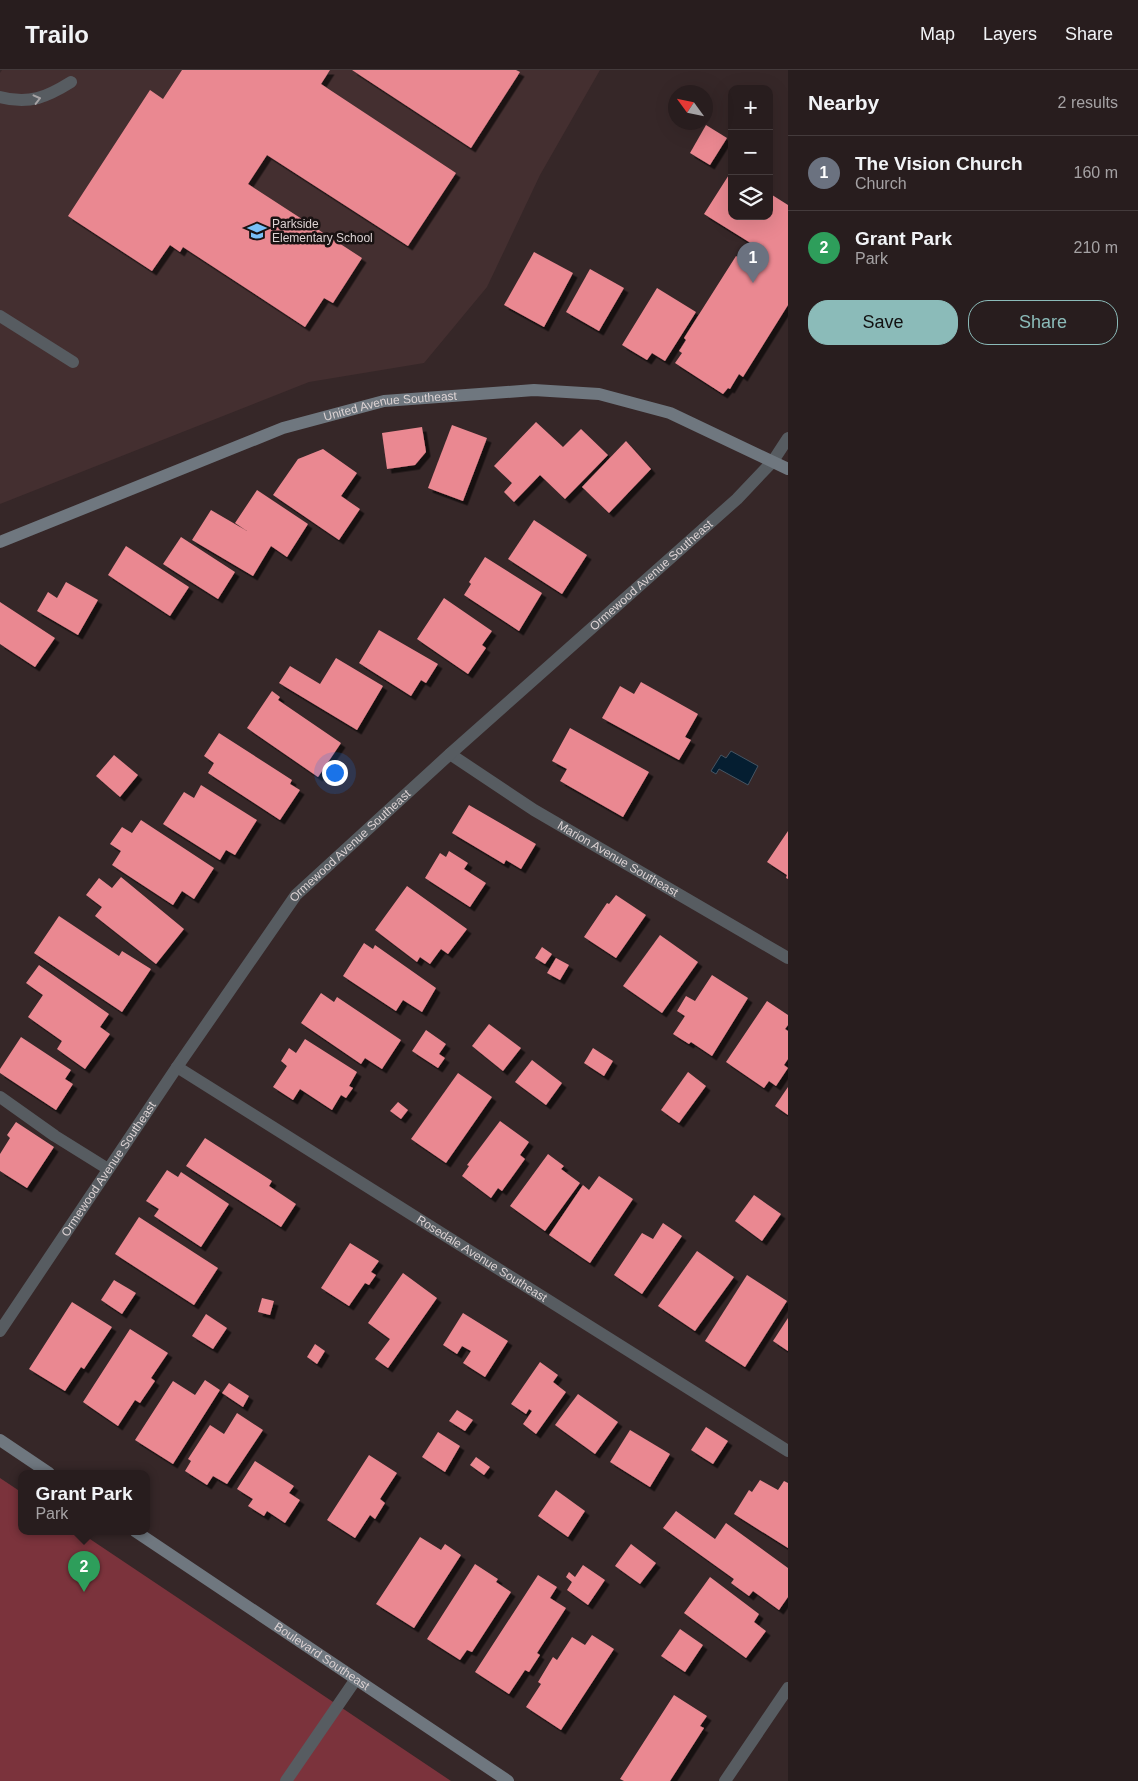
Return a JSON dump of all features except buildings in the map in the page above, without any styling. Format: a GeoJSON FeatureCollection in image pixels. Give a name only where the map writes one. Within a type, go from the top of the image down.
{"type":"FeatureCollection","features":[{"type":"Feature","properties":{"kind":"street"},"geometry":{"type":"LineString","coordinates":[[0,98],[15,101],[32,101],[50,95],[71,82]]}},
{"type":"Feature","properties":{"kind":"street"},"geometry":{"type":"LineString","coordinates":[[0,316],[73,362]]}},
{"type":"Feature","properties":{"kind":"street","name":"United Avenue Southeast"},"geometry":{"type":"LineString","coordinates":[[0,542],[282,428],[384,401],[534,390],[599,394],[670,413],[788,469]]}},
{"type":"Feature","properties":{"kind":"street","name":"Ormewood Avenue Southeast"},"geometry":{"type":"LineString","coordinates":[[0,1331],[177,1067],[296,895],[450,754],[737,499],[773,461],[788,438]]}},
{"type":"Feature","properties":{"kind":"street","name":"Marion Avenue Southeast"},"geometry":{"type":"LineString","coordinates":[[450,754],[534,810],[788,958]]}},
{"type":"Feature","properties":{"kind":"street","name":"Rosedale Avenue Southeast"},"geometry":{"type":"LineString","coordinates":[[177,1067],[788,1451]]}},
{"type":"Feature","properties":{"kind":"street"},"geometry":{"type":"LineString","coordinates":[[0,1096],[54,1136],[108,1169]]}},
{"type":"Feature","properties":{"kind":"street"},"geometry":{"type":"LineString","coordinates":[[0,1440],[45,1470]]}},
{"type":"Feature","properties":{"kind":"street","name":"Boulevard Southeast"},"geometry":{"type":"LineString","coordinates":[[141,1535],[508,1781]]}},
{"type":"Feature","properties":{"kind":"street"},"geometry":{"type":"LineString","coordinates":[[286,1781],[356,1679]]}},
{"type":"Feature","properties":{"kind":"street"},"geometry":{"type":"LineString","coordinates":[[725,1781],[788,1688]]}},
{"type":"Feature","properties":{"kind":"shaded area","name":"Parkside Elementary School"},"geometry":{"type":"Polygon","coordinates":[[[2,70],[600,70],[540,175],[487,287],[424,363],[309,382],[0,504],[0,73],[2,70]]]}},
{"type":"Feature","properties":{"kind":"shaded area"},"geometry":{"type":"Polygon","coordinates":[[[0,1478],[18,1490],[18,1535],[84,1535],[451,1781],[0,1781],[0,1478]]]}},
{"type":"Feature","properties":{"kind":"water"},"geometry":{"type":"Polygon","coordinates":[[[731,751],[758,766],[748,785],[719,769],[716,774],[711,771],[721,755],[726,758],[731,751]]]}},
{"type":"Feature","properties":{"kind":"place","name":"Parkside Elementary School"},"geometry":{"type":"Point","coordinates":[257,231]}},
{"type":"Feature","properties":{"kind":"place","name":"The Vision Church"},"geometry":{"type":"Point","coordinates":[753,283]}},
{"type":"Feature","properties":{"kind":"place","name":"Grant Park"},"geometry":{"type":"Point","coordinates":[84,1592]}}]}
